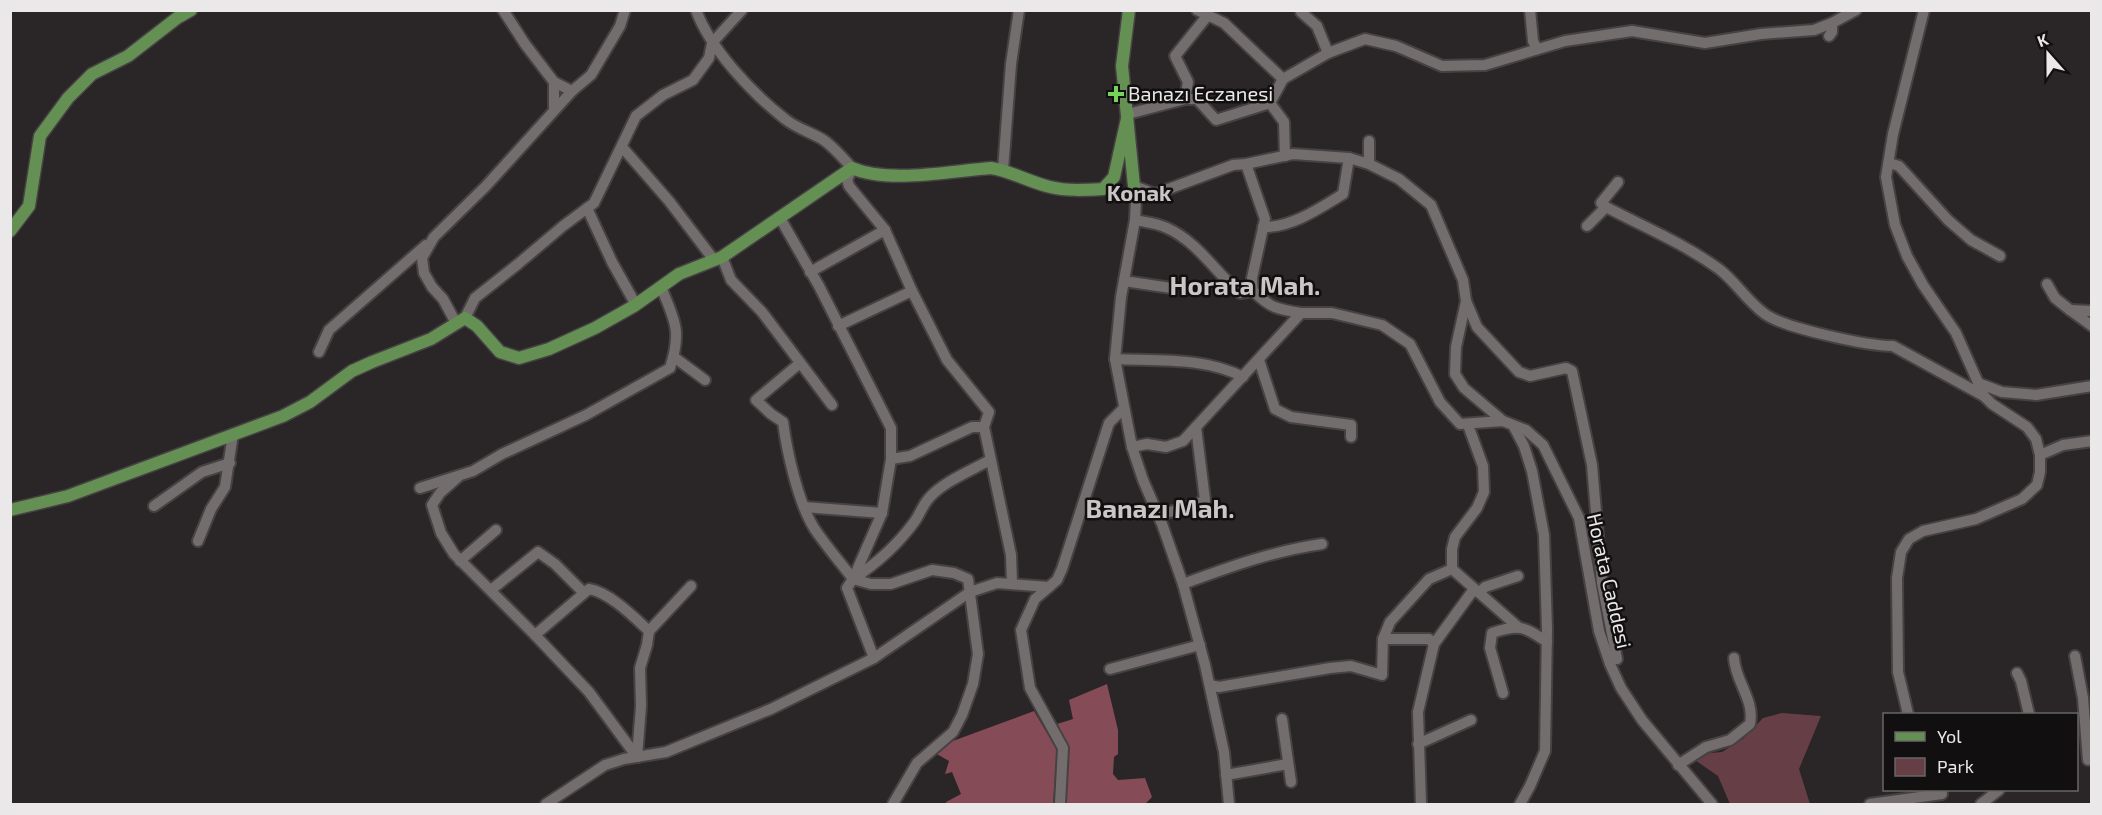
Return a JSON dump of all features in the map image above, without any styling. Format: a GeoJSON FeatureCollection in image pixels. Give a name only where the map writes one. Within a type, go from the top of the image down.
{"type":"FeatureCollection","features":[{"type":"Feature","properties":{"kind":"main road"},"geometry":{"type":"LineString","coordinates":[[10,231],[29,206],[40,136],[68,98],[92,75],[128,56],[191,10]]}},
{"type":"Feature","properties":{"kind":"main road"},"geometry":{"type":"LineString","coordinates":[[1129,10],[1122,66],[1134,186]]}},
{"type":"Feature","properties":{"kind":"main road"},"geometry":{"type":"LineString","coordinates":[[10,510],[68,496],[283,416],[310,402],[352,372],[431,339],[460,321],[477,326],[500,352],[519,358],[549,349],[595,328],[636,305],[679,274],[718,258],[852,168],[865,173],[893,175],[991,168],[1051,187],[1079,190],[1103,189],[1114,177],[1128,114]]}},
{"type":"Feature","properties":{"kind":"street"},"geometry":{"type":"LineString","coordinates":[[503,10],[554,82],[572,91]]}},
{"type":"Feature","properties":{"kind":"street"},"geometry":{"type":"LineString","coordinates":[[319,352],[329,330],[433,239],[486,186],[572,91],[591,75],[620,26],[625,10]]}},
{"type":"Feature","properties":{"kind":"street"},"geometry":{"type":"LineString","coordinates":[[696,10],[702,28],[712,43],[751,88],[787,120],[824,140],[852,168],[847,180],[849,186],[885,230],[912,291],[947,360],[989,412],[984,427],[1011,555],[1012,583]]}},
{"type":"Feature","properties":{"kind":"street"},"geometry":{"type":"LineString","coordinates":[[433,239],[423,258],[424,273],[432,287],[460,321],[475,298],[594,203],[636,116],[663,95],[693,80],[709,58],[712,43],[742,10]]}},
{"type":"Feature","properties":{"kind":"street"},"geometry":{"type":"LineString","coordinates":[[1003,170],[1011,64],[1019,10]]}},
{"type":"Feature","properties":{"kind":"street"},"geometry":{"type":"LineString","coordinates":[[1530,10],[1533,41],[1537,49]]}},
{"type":"Feature","properties":{"kind":"street"},"geometry":{"type":"LineString","coordinates":[[1923,10],[1893,134],[1886,177],[1895,225],[1907,256],[1923,285],[1956,333],[1984,396]]}},
{"type":"Feature","properties":{"kind":"street"},"geometry":{"type":"LineString","coordinates":[[1301,12],[1317,26],[1328,52]]}},
{"type":"Feature","properties":{"kind":"street"},"geometry":{"type":"LineString","coordinates":[[1128,114],[1185,99],[1197,99],[1216,120],[1270,104],[1283,79],[1328,52],[1365,39],[1396,46],[1442,66],[1485,65],[1565,41],[1632,31],[1705,43],[1761,34],[1814,30],[1850,12]]}},
{"type":"Feature","properties":{"kind":"street"},"geometry":{"type":"LineString","coordinates":[[1185,99],[1188,82],[1175,56],[1203,13],[1224,23],[1283,79]]}},
{"type":"Feature","properties":{"kind":"street"},"geometry":{"type":"LineString","coordinates":[[1829,36],[1832,32],[1832,23]]}},
{"type":"Feature","properties":{"kind":"street"},"geometry":{"type":"LineString","coordinates":[[554,82],[554,110]]}},
{"type":"Feature","properties":{"kind":"street"},"geometry":{"type":"LineString","coordinates":[[1270,104],[1284,122],[1285,156]]}},
{"type":"Feature","properties":{"kind":"street"},"geometry":{"type":"LineString","coordinates":[[1368,141],[1369,164]]}},
{"type":"Feature","properties":{"kind":"street"},"geometry":{"type":"LineString","coordinates":[[621,147],[718,258],[731,280],[762,312],[832,405]]}},
{"type":"Feature","properties":{"kind":"street"},"geometry":{"type":"LineString","coordinates":[[1136,200],[1233,165],[1293,154],[1349,158],[1369,164],[1399,179],[1431,205],[1463,280],[1466,301],[1477,327],[1519,372],[1530,376],[1566,368],[1572,371],[1592,465],[1602,583],[1617,659]]}},
{"type":"Feature","properties":{"kind":"street"},"geometry":{"type":"LineString","coordinates":[[1263,227],[1277,227],[1343,194],[1349,158]]}},
{"type":"Feature","properties":{"kind":"street"},"geometry":{"type":"LineString","coordinates":[[1889,163],[1899,166],[1910,175],[1948,220],[2000,256]]}},
{"type":"Feature","properties":{"kind":"street"},"geometry":{"type":"LineString","coordinates":[[1246,164],[1264,219],[1252,278],[1253,291],[1279,310],[1332,313],[1382,325],[1410,344],[1440,402],[1460,424],[1503,421]]}},
{"type":"Feature","properties":{"kind":"street"},"geometry":{"type":"LineString","coordinates":[[1618,182],[1601,203],[1669,237],[1720,270],[1765,315],[1792,327],[1879,346],[1893,346],[1984,396],[1992,404],[2027,427],[2036,439],[2040,455],[2037,485],[2022,499],[1976,519],[1923,531],[1909,539],[1901,552],[1897,578],[1898,672],[1908,713]]}},
{"type":"Feature","properties":{"kind":"street"},"geometry":{"type":"LineString","coordinates":[[1155,194],[1134,186],[1135,220],[1124,281],[1115,359],[1132,447],[1183,584],[1200,645],[1224,752],[1229,804]]}},
{"type":"Feature","properties":{"kind":"street"},"geometry":{"type":"LineString","coordinates":[[1587,226],[1606,207]]}},
{"type":"Feature","properties":{"kind":"street"},"geometry":{"type":"LineString","coordinates":[[587,208],[636,305]]}},
{"type":"Feature","properties":{"kind":"street"},"geometry":{"type":"LineString","coordinates":[[780,218],[891,428],[891,459],[882,513],[847,588],[874,658]]}},
{"type":"Feature","properties":{"kind":"street"},"geometry":{"type":"LineString","coordinates":[[1135,220],[1166,227],[1194,245],[1240,293],[1253,291]]}},
{"type":"Feature","properties":{"kind":"street"},"geometry":{"type":"LineString","coordinates":[[810,272],[885,230]]}},
{"type":"Feature","properties":{"kind":"street"},"geometry":{"type":"LineString","coordinates":[[1124,281],[1170,288]]}},
{"type":"Feature","properties":{"kind":"street"},"geometry":{"type":"LineString","coordinates":[[2047,284],[2055,298],[2091,326]]}},
{"type":"Feature","properties":{"kind":"street"},"geometry":{"type":"LineString","coordinates":[[420,488],[473,471],[502,454],[586,415],[670,368],[678,329],[661,286]]}},
{"type":"Feature","properties":{"kind":"street"},"geometry":{"type":"LineString","coordinates":[[838,326],[912,291]]}},
{"type":"Feature","properties":{"kind":"street","name":"Horata Caddesi"},"geometry":{"type":"LineString","coordinates":[[1466,301],[1456,347],[1455,374],[1464,388],[1503,421],[1526,430],[1543,445],[1579,518],[1599,631],[1621,688],[1642,720],[1712,804]]}},
{"type":"Feature","properties":{"kind":"street"},"geometry":{"type":"LineString","coordinates":[[2070,310],[2091,311]]}},
{"type":"Feature","properties":{"kind":"street"},"geometry":{"type":"LineString","coordinates":[[1132,447],[1148,444],[1166,447],[1183,441],[1301,313]]}},
{"type":"Feature","properties":{"kind":"street"},"geometry":{"type":"LineString","coordinates":[[674,357],[705,380]]}},
{"type":"Feature","properties":{"kind":"street"},"geometry":{"type":"LineString","coordinates":[[1115,359],[1188,362],[1227,369],[1243,377]]}},
{"type":"Feature","properties":{"kind":"street"},"geometry":{"type":"LineString","coordinates":[[1259,360],[1275,410],[1291,417],[1352,425],[1351,437]]}},
{"type":"Feature","properties":{"kind":"street"},"geometry":{"type":"LineString","coordinates":[[800,363],[756,400],[783,422],[804,507],[814,527],[853,579],[871,584],[891,584],[932,570],[954,573],[968,579],[978,654],[973,684],[953,732],[917,763],[893,804]]}},
{"type":"Feature","properties":{"kind":"street"},"geometry":{"type":"LineString","coordinates":[[1978,383],[2002,392],[2036,395],[2091,386]]}},
{"type":"Feature","properties":{"kind":"street"},"geometry":{"type":"LineString","coordinates":[[1060,804],[1063,748],[1030,688],[1021,630],[1035,599],[1057,580],[1109,423],[1123,409]]}},
{"type":"Feature","properties":{"kind":"street"},"geometry":{"type":"LineString","coordinates":[[1468,425],[1483,466],[1484,492],[1477,508],[1455,537],[1452,549],[1452,569],[1517,627]]}},
{"type":"Feature","properties":{"kind":"street"},"geometry":{"type":"LineString","coordinates":[[1514,426],[1524,446],[1532,471],[1544,535],[1547,642],[1545,751],[1520,804]]}},
{"type":"Feature","properties":{"kind":"street"},"geometry":{"type":"LineString","coordinates":[[891,459],[910,456],[972,427],[984,427]]}},
{"type":"Feature","properties":{"kind":"street"},"geometry":{"type":"LineString","coordinates":[[1158,515],[1195,506],[1204,500],[1196,427]]}},
{"type":"Feature","properties":{"kind":"street"},"geometry":{"type":"LineString","coordinates":[[198,541],[211,509],[225,487],[233,434]]}},
{"type":"Feature","properties":{"kind":"street"},"geometry":{"type":"LineString","coordinates":[[2040,455],[2063,445],[2091,441]]}},
{"type":"Feature","properties":{"kind":"street"},"geometry":{"type":"LineString","coordinates":[[853,579],[868,570],[900,539],[930,497],[944,486],[990,460]]}},
{"type":"Feature","properties":{"kind":"street"},"geometry":{"type":"LineString","coordinates":[[154,506],[202,472],[230,464]]}},
{"type":"Feature","properties":{"kind":"street"},"geometry":{"type":"LineString","coordinates":[[458,477],[440,493],[432,505],[441,533],[460,561],[589,692],[637,757]]}},
{"type":"Feature","properties":{"kind":"street"},"geometry":{"type":"LineString","coordinates":[[804,507],[882,513]]}},
{"type":"Feature","properties":{"kind":"street"},"geometry":{"type":"LineString","coordinates":[[460,561],[496,530]]}},
{"type":"Feature","properties":{"kind":"street"},"geometry":{"type":"LineString","coordinates":[[1183,584],[1230,566],[1287,549],[1322,544]]}},
{"type":"Feature","properties":{"kind":"street"},"geometry":{"type":"LineString","coordinates":[[491,590],[538,552],[555,564],[583,592]]}},
{"type":"Feature","properties":{"kind":"street"},"geometry":{"type":"LineString","coordinates":[[1210,685],[1219,687],[1351,666],[1382,675],[1383,639],[1390,621],[1429,579],[1452,569]]}},
{"type":"Feature","properties":{"kind":"street"},"geometry":{"type":"LineString","coordinates":[[1420,804],[1418,712],[1434,644],[1476,591],[1518,576]]}},
{"type":"Feature","properties":{"kind":"street"},"geometry":{"type":"LineString","coordinates":[[546,804],[605,765],[624,759],[666,752],[771,709],[874,658],[970,592],[997,583],[1049,586]]}},
{"type":"Feature","properties":{"kind":"street"},"geometry":{"type":"LineString","coordinates":[[637,757],[640,668],[649,631],[691,586]]}},
{"type":"Feature","properties":{"kind":"street"},"geometry":{"type":"LineString","coordinates":[[535,635],[588,589],[595,590],[625,609],[649,631]]}},
{"type":"Feature","properties":{"kind":"street"},"geometry":{"type":"LineString","coordinates":[[1503,693],[1490,648],[1492,633],[1517,627],[1528,629],[1547,642]]}},
{"type":"Feature","properties":{"kind":"street"},"geometry":{"type":"LineString","coordinates":[[1383,639],[1429,639],[1434,644]]}},
{"type":"Feature","properties":{"kind":"street"},"geometry":{"type":"LineString","coordinates":[[1110,669],[1200,645]]}},
{"type":"Feature","properties":{"kind":"street"},"geometry":{"type":"LineString","coordinates":[[2075,656],[2083,698],[2090,760]]}},
{"type":"Feature","properties":{"kind":"street"},"geometry":{"type":"LineString","coordinates":[[1678,765],[1706,747],[1731,740],[1750,724],[1750,706],[1736,673],[1734,657]]}},
{"type":"Feature","properties":{"kind":"street"},"geometry":{"type":"LineString","coordinates":[[2017,673],[2029,713]]}},
{"type":"Feature","properties":{"kind":"street"},"geometry":{"type":"LineString","coordinates":[[1282,719],[1291,782]]}},
{"type":"Feature","properties":{"kind":"street"},"geometry":{"type":"LineString","coordinates":[[1418,744],[1471,720]]}},
{"type":"Feature","properties":{"kind":"street"},"geometry":{"type":"LineString","coordinates":[[1226,775],[1288,764]]}},
{"type":"Feature","properties":{"kind":"street"},"geometry":{"type":"LineString","coordinates":[[1981,804],[1997,791]]}},
{"type":"Feature","properties":{"kind":"street"},"geometry":{"type":"LineString","coordinates":[[1870,804],[1941,792],[1948,804]]}},
{"type":"Feature","properties":{"kind":"green space"},"geometry":{"type":"Polygon","coordinates":[[[1782,713],[1821,716],[1799,769],[1810,804],[1730,804],[1718,776],[1695,760],[1699,754],[1722,752],[1743,739],[1763,718],[1782,713]]]}},
{"type":"Feature","properties":{"kind":"shaded area"},"geometry":{"type":"Polygon","coordinates":[[[1107,684],[1118,730],[1118,754],[1114,757],[1113,774],[1118,780],[1145,778],[1152,797],[1145,804],[1065,804],[1068,747],[1057,724],[1073,719],[1069,700],[1107,684]]]}},
{"type":"Feature","properties":{"kind":"shaded area"},"geometry":{"type":"Polygon","coordinates":[[[1034,711],[1057,750],[1053,804],[947,804],[946,802],[961,794],[952,772],[945,774],[949,761],[935,753],[950,742],[1034,711]]]}},
{"type":"Feature","properties":{"kind":"place","name":"Banazı Eczanesi"},"geometry":{"type":"Point","coordinates":[1116,94]}},
{"type":"Feature","properties":{"kind":"district","name":"Konak"},"geometry":{"type":"Point","coordinates":[1139,193]}},
{"type":"Feature","properties":{"kind":"district","name":"Horata Mah."},"geometry":{"type":"Point","coordinates":[1245,286]}},
{"type":"Feature","properties":{"kind":"district","name":"Banazı Mah."},"geometry":{"type":"Point","coordinates":[1160,509]}}]}
